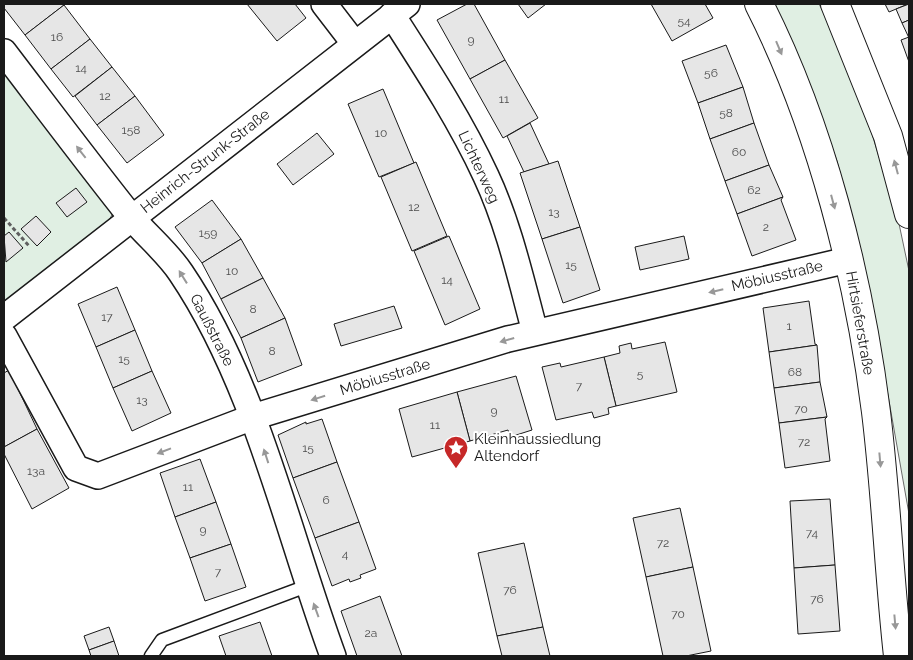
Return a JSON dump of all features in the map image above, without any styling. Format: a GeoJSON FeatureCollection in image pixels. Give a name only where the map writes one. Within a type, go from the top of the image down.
{"type":"FeatureCollection","features":[{"type":"Feature","properties":{"kind":"main road","name":"Hirtsieferstraße"},"geometry":{"type":"LineString","coordinates":[[759,4],[792,79],[824,168],[848,260],[876,412],[898,656]]}},
{"type":"Feature","properties":{"kind":"main road"},"geometry":{"type":"LineString","coordinates":[[836,4],[888,136],[909,214]]}},
{"type":"Feature","properties":{"kind":"street"},"geometry":{"type":"LineString","coordinates":[[324,4],[354,43]]}},
{"type":"Feature","properties":{"kind":"street","name":"Heinrich-Strunk-Straße"},"geometry":{"type":"LineString","coordinates":[[4,318],[399,9]]}},
{"type":"Feature","properties":{"kind":"street","name":"Lichterweg"},"geometry":{"type":"LineString","coordinates":[[399,9],[487,178],[515,254],[535,332]]}},
{"type":"Feature","properties":{"kind":"street","name":"Gaußstraße"},"geometry":{"type":"LineString","coordinates":[[4,52],[132,218],[181,272],[220,342],[253,417],[307,586],[333,656]]}},
{"type":"Feature","properties":{"kind":"street","name":"Möbiusstraße"},"geometry":{"type":"LineString","coordinates":[[4,336],[76,468],[98,476],[253,417],[535,332],[848,260]]}},
{"type":"Feature","properties":{"kind":"lane"},"geometry":{"type":"LineString","coordinates":[[151,656],[162,640],[307,586]]}},
{"type":"Feature","properties":{"kind":"path"},"geometry":{"type":"LineString","coordinates":[[4,218],[30,248]]}},
{"type":"Feature","properties":{"kind":"green space"},"geometry":{"type":"Polygon","coordinates":[[[774,4],[819,4],[833,31],[872,134],[898,219],[909,271],[909,514],[862,255],[837,161],[804,72],[774,4]]]}},
{"type":"Feature","properties":{"kind":"green space"},"geometry":{"type":"Polygon","coordinates":[[[4,73],[111,204],[113,213],[108,222],[4,303],[4,73]]]}},
{"type":"Feature","properties":{"kind":"building"},"geometry":{"type":"Polygon","coordinates":[[[4,4],[64,5],[25,35],[4,8],[4,4]]]}},
{"type":"Feature","properties":{"kind":"building"},"geometry":{"type":"Polygon","coordinates":[[[247,4],[295,4],[306,18],[277,41],[247,4]]]}},
{"type":"Feature","properties":{"kind":"building"},"geometry":{"type":"Polygon","coordinates":[[[467,4],[474,4],[505,60],[470,79],[437,20],[467,4]]]}},
{"type":"Feature","properties":{"kind":"building"},"geometry":{"type":"Polygon","coordinates":[[[518,4],[546,4],[528,18],[518,4]]]}},
{"type":"Feature","properties":{"kind":"building"},"geometry":{"type":"Polygon","coordinates":[[[651,4],[705,4],[713,18],[672,41],[651,4]]]}},
{"type":"Feature","properties":{"kind":"building"},"geometry":{"type":"Polygon","coordinates":[[[885,4],[908,4],[889,12],[885,4]]]}},
{"type":"Feature","properties":{"kind":"building"},"geometry":{"type":"Polygon","coordinates":[[[909,4],[909,20],[902,23],[896,9],[909,4]]]}},
{"type":"Feature","properties":{"kind":"building"},"geometry":{"type":"Polygon","coordinates":[[[64,5],[90,39],[51,69],[25,35],[64,5]]]}},
{"type":"Feature","properties":{"kind":"building"},"geometry":{"type":"Polygon","coordinates":[[[909,20],[909,38],[902,23],[909,20]]]}},
{"type":"Feature","properties":{"kind":"building"},"geometry":{"type":"Polygon","coordinates":[[[909,37],[909,62],[901,40],[909,37]]]}},
{"type":"Feature","properties":{"kind":"building"},"geometry":{"type":"Polygon","coordinates":[[[90,39],[112,67],[73,97],[51,69],[90,39]]]}},
{"type":"Feature","properties":{"kind":"building"},"geometry":{"type":"Polygon","coordinates":[[[726,45],[743,87],[698,103],[682,61],[726,45]]]}},
{"type":"Feature","properties":{"kind":"building"},"geometry":{"type":"Polygon","coordinates":[[[505,60],[538,118],[503,138],[470,79],[505,60]]]}},
{"type":"Feature","properties":{"kind":"building"},"geometry":{"type":"Polygon","coordinates":[[[112,67],[135,96],[97,125],[75,96],[112,67]]]}},
{"type":"Feature","properties":{"kind":"building"},"geometry":{"type":"Polygon","coordinates":[[[743,87],[754,123],[710,139],[698,103],[743,87]]]}},
{"type":"Feature","properties":{"kind":"building"},"geometry":{"type":"Polygon","coordinates":[[[383,89],[414,163],[379,177],[348,104],[383,89]]]}},
{"type":"Feature","properties":{"kind":"building"},"geometry":{"type":"Polygon","coordinates":[[[135,96],[164,135],[127,163],[97,125],[135,96]]]}},
{"type":"Feature","properties":{"kind":"building"},"geometry":{"type":"Polygon","coordinates":[[[530,123],[549,164],[524,172],[507,136],[530,123]]]}},
{"type":"Feature","properties":{"kind":"building"},"geometry":{"type":"Polygon","coordinates":[[[754,123],[769,165],[725,181],[710,139],[754,123]]]}},
{"type":"Feature","properties":{"kind":"building"},"geometry":{"type":"Polygon","coordinates":[[[317,133],[334,154],[293,185],[277,164],[317,133]]]}},
{"type":"Feature","properties":{"kind":"building"},"geometry":{"type":"Polygon","coordinates":[[[558,161],[580,227],[542,239],[520,173],[558,161]]]}},
{"type":"Feature","properties":{"kind":"building"},"geometry":{"type":"Polygon","coordinates":[[[416,162],[447,236],[412,251],[381,177],[416,162]]]}},
{"type":"Feature","properties":{"kind":"building"},"geometry":{"type":"Polygon","coordinates":[[[769,165],[783,197],[737,214],[725,181],[769,165]]]}},
{"type":"Feature","properties":{"kind":"building"},"geometry":{"type":"Polygon","coordinates":[[[76,188],[87,202],[67,217],[56,203],[76,188]]]}},
{"type":"Feature","properties":{"kind":"building"},"geometry":{"type":"Polygon","coordinates":[[[783,197],[781,200],[796,240],[752,256],[737,214],[783,197]]]}},
{"type":"Feature","properties":{"kind":"building"},"geometry":{"type":"Polygon","coordinates":[[[212,200],[241,239],[202,263],[175,227],[212,200]]]}},
{"type":"Feature","properties":{"kind":"building"},"geometry":{"type":"Polygon","coordinates":[[[36,216],[51,232],[37,246],[21,229],[36,216]]]}},
{"type":"Feature","properties":{"kind":"building"},"geometry":{"type":"Polygon","coordinates":[[[580,227],[600,290],[563,303],[542,239],[580,227]]]}},
{"type":"Feature","properties":{"kind":"building"},"geometry":{"type":"Polygon","coordinates":[[[9,232],[23,248],[6,262],[4,236],[9,232]]]}},
{"type":"Feature","properties":{"kind":"building"},"geometry":{"type":"Polygon","coordinates":[[[449,236],[480,309],[445,325],[414,251],[449,236]]]}},
{"type":"Feature","properties":{"kind":"building"},"geometry":{"type":"Polygon","coordinates":[[[684,236],[689,259],[640,270],[635,247],[684,236]]]}},
{"type":"Feature","properties":{"kind":"building"},"geometry":{"type":"Polygon","coordinates":[[[241,239],[263,278],[221,299],[202,263],[241,239]]]}},
{"type":"Feature","properties":{"kind":"building"},"geometry":{"type":"Polygon","coordinates":[[[263,278],[285,318],[241,338],[221,299],[263,278]]]}},
{"type":"Feature","properties":{"kind":"building"},"geometry":{"type":"Polygon","coordinates":[[[117,287],[135,330],[96,347],[78,304],[117,287]]]}},
{"type":"Feature","properties":{"kind":"building"},"geometry":{"type":"Polygon","coordinates":[[[809,301],[815,344],[817,345],[769,352],[763,308],[809,301]]]}},
{"type":"Feature","properties":{"kind":"building"},"geometry":{"type":"Polygon","coordinates":[[[394,306],[402,328],[341,346],[334,324],[394,306]]]}},
{"type":"Feature","properties":{"kind":"building"},"geometry":{"type":"Polygon","coordinates":[[[285,318],[302,365],[258,382],[241,338],[285,318]]]}},
{"type":"Feature","properties":{"kind":"building"},"geometry":{"type":"Polygon","coordinates":[[[135,330],[152,371],[113,388],[96,347],[135,330]]]}},
{"type":"Feature","properties":{"kind":"building"},"geometry":{"type":"Polygon","coordinates":[[[665,342],[677,392],[616,406],[604,357],[620,353],[619,346],[631,343],[632,349],[665,342]]]}},
{"type":"Feature","properties":{"kind":"building"},"geometry":{"type":"Polygon","coordinates":[[[817,345],[820,382],[774,388],[769,352],[817,345]]]}},
{"type":"Feature","properties":{"kind":"building"},"geometry":{"type":"Polygon","coordinates":[[[604,357],[616,406],[608,408],[609,414],[594,418],[592,412],[556,420],[542,367],[560,363],[561,367],[604,357]]]}},
{"type":"Feature","properties":{"kind":"building"},"geometry":{"type":"Polygon","coordinates":[[[9,370],[37,429],[4,447],[4,373],[9,370]]]}},
{"type":"Feature","properties":{"kind":"building"},"geometry":{"type":"Polygon","coordinates":[[[152,371],[171,413],[132,431],[113,388],[152,371]]]}},
{"type":"Feature","properties":{"kind":"building"},"geometry":{"type":"Polygon","coordinates":[[[516,376],[532,430],[510,437],[508,430],[470,441],[457,392],[516,376]]]}},
{"type":"Feature","properties":{"kind":"building"},"geometry":{"type":"Polygon","coordinates":[[[820,382],[827,417],[779,423],[774,388],[820,382]]]}},
{"type":"Feature","properties":{"kind":"building"},"geometry":{"type":"Polygon","coordinates":[[[457,392],[470,441],[412,457],[399,409],[457,392]]]}},
{"type":"Feature","properties":{"kind":"building"},"geometry":{"type":"Polygon","coordinates":[[[827,417],[825,419],[830,461],[785,468],[779,423],[827,417]]]}},
{"type":"Feature","properties":{"kind":"building"},"geometry":{"type":"Polygon","coordinates":[[[322,419],[337,462],[293,478],[278,435],[306,422],[306,424],[322,419]]]}},
{"type":"Feature","properties":{"kind":"building"},"geometry":{"type":"Polygon","coordinates":[[[37,429],[69,488],[32,509],[4,454],[4,447],[37,429]]]}},
{"type":"Feature","properties":{"kind":"building"},"geometry":{"type":"Polygon","coordinates":[[[200,459],[216,502],[175,517],[160,473],[200,459]]]}},
{"type":"Feature","properties":{"kind":"building"},"geometry":{"type":"Polygon","coordinates":[[[337,462],[359,522],[315,538],[293,478],[337,462]]]}},
{"type":"Feature","properties":{"kind":"building"},"geometry":{"type":"Polygon","coordinates":[[[830,499],[835,565],[794,568],[790,501],[830,499]]]}},
{"type":"Feature","properties":{"kind":"building"},"geometry":{"type":"Polygon","coordinates":[[[216,502],[231,544],[190,558],[175,517],[216,502]]]}},
{"type":"Feature","properties":{"kind":"building"},"geometry":{"type":"Polygon","coordinates":[[[680,508],[693,567],[646,577],[633,518],[680,508]]]}},
{"type":"Feature","properties":{"kind":"building"},"geometry":{"type":"Polygon","coordinates":[[[359,522],[376,569],[360,575],[361,578],[350,582],[349,579],[332,586],[315,538],[359,522]]]}},
{"type":"Feature","properties":{"kind":"building"},"geometry":{"type":"Polygon","coordinates":[[[524,543],[543,627],[497,636],[478,553],[524,543]]]}},
{"type":"Feature","properties":{"kind":"building"},"geometry":{"type":"Polygon","coordinates":[[[231,544],[246,587],[205,601],[190,558],[231,544]]]}},
{"type":"Feature","properties":{"kind":"building"},"geometry":{"type":"Polygon","coordinates":[[[835,565],[840,631],[798,634],[794,568],[835,565]]]}},
{"type":"Feature","properties":{"kind":"building"},"geometry":{"type":"Polygon","coordinates":[[[693,567],[711,651],[686,656],[663,656],[646,577],[693,567]]]}},
{"type":"Feature","properties":{"kind":"building"},"geometry":{"type":"Polygon","coordinates":[[[380,596],[402,656],[357,656],[341,611],[380,596]]]}},
{"type":"Feature","properties":{"kind":"building"},"geometry":{"type":"Polygon","coordinates":[[[260,622],[272,656],[226,656],[219,636],[260,622]]]}},
{"type":"Feature","properties":{"kind":"building"},"geometry":{"type":"Polygon","coordinates":[[[109,627],[114,641],[89,650],[84,636],[109,627]]]}},
{"type":"Feature","properties":{"kind":"building"},"geometry":{"type":"Polygon","coordinates":[[[543,627],[550,656],[502,656],[497,636],[543,627]]]}},
{"type":"Feature","properties":{"kind":"building"},"geometry":{"type":"Polygon","coordinates":[[[114,641],[119,656],[91,656],[89,650],[114,641]]]}},
{"type":"Feature","properties":{"kind":"place","name":"Kleinhaussiedlung Altendorf"},"geometry":{"type":"Point","coordinates":[456,469]}}]}
